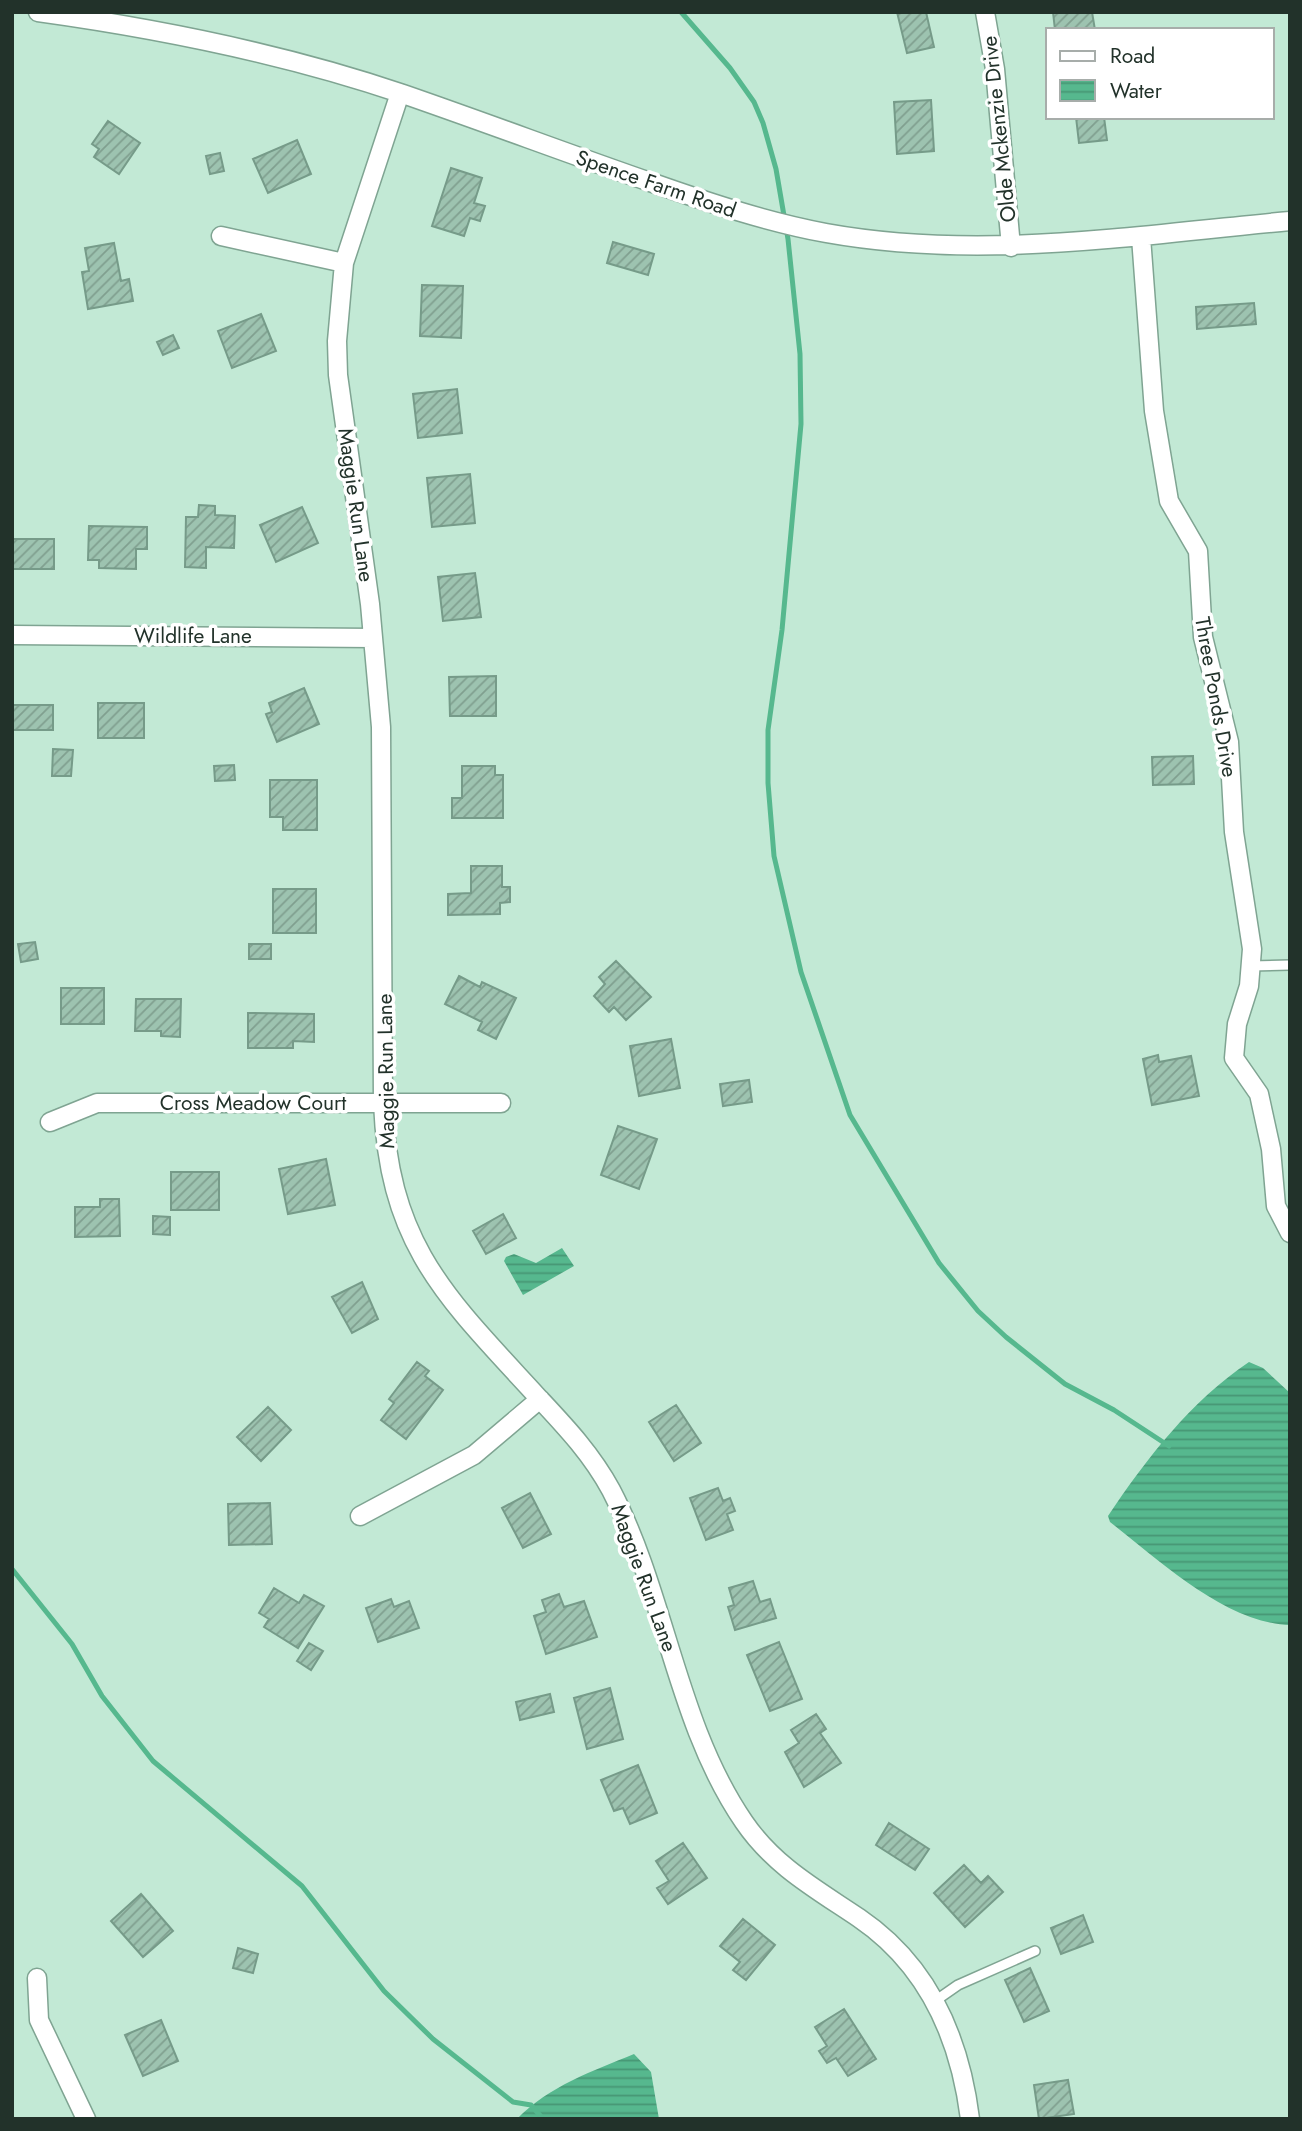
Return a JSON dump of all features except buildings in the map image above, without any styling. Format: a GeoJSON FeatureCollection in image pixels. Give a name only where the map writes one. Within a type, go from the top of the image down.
{"type":"FeatureCollection","features":[{"type":"Feature","properties":{"kind":"street","name":"Spence Farm Road"},"geometry":{"type":"LineString","coordinates":[[38,12],[209,41],[400,93],[741,214],[782,224],[897,243],[1011,247],[1141,237],[1290,221]]}},
{"type":"Feature","properties":{"kind":"street","name":"Olde Mckenzie Drive"},"geometry":{"type":"LineString","coordinates":[[985,12],[995,69],[1011,247]]}},
{"type":"Feature","properties":{"kind":"street","name":"Maggie Run Lane"},"geometry":{"type":"LineString","coordinates":[[400,93],[344,263],[337,341],[338,375],[373,638],[383,778],[383,1103],[385,1143],[394,1185],[419,1253],[455,1307],[580,1443],[610,1489],[639,1558],[711,1764],[744,1822],[787,1870],[859,1918],[895,1947],[925,1984],[958,2056],[970,2119]]}},
{"type":"Feature","properties":{"kind":"street"},"geometry":{"type":"LineString","coordinates":[[221,236],[344,263]]}},
{"type":"Feature","properties":{"kind":"street","name":"Three Ponds Drive"},"geometry":{"type":"LineString","coordinates":[[1141,237],[1154,411],[1169,501],[1198,551],[1203,637],[1229,743],[1234,832],[1252,949],[1249,986],[1237,1024],[1234,1058],[1259,1094],[1271,1149],[1276,1206],[1290,1233]]}},
{"type":"Feature","properties":{"kind":"street","name":"Wildlife Lane"},"geometry":{"type":"LineString","coordinates":[[12,635],[373,638]]}},
{"type":"Feature","properties":{"kind":"street","name":"Cross Meadow Court"},"geometry":{"type":"LineString","coordinates":[[50,1122],[97,1103],[501,1103]]}},
{"type":"Feature","properties":{"kind":"street"},"geometry":{"type":"LineString","coordinates":[[360,1516],[474,1455],[540,1399]]}},
{"type":"Feature","properties":{"kind":"street"},"geometry":{"type":"LineString","coordinates":[[37,1978],[39,2020],[86,2119]]}},
{"type":"Feature","properties":{"kind":"lane"},"geometry":{"type":"LineString","coordinates":[[1251,966],[1290,965]]}},
{"type":"Feature","properties":{"kind":"lane"},"geometry":{"type":"LineString","coordinates":[[934,2001],[958,1985],[1035,1951]]}},
{"type":"Feature","properties":{"kind":"water"},"geometry":{"type":"Polygon","coordinates":[[[562,1248],[574,1266],[523,1295],[504,1261],[506,1257],[514,1254],[536,1263],[562,1248]]]}},
{"type":"Feature","properties":{"kind":"water"},"geometry":{"type":"Polygon","coordinates":[[[1249,1362],[1263,1368],[1290,1393],[1290,1625],[1266,1622],[1217,1602],[1171,1571],[1110,1522],[1108,1516],[1171,1432],[1208,1394],[1249,1362]]]}},
{"type":"Feature","properties":{"kind":"water"},"geometry":{"type":"Polygon","coordinates":[[[634,2054],[651,2072],[659,2119],[517,2119],[557,2088],[634,2054]]]}},
{"type":"Feature","properties":{"kind":"waterway"},"geometry":{"type":"LineString","coordinates":[[681,12],[730,68],[754,102],[776,169],[788,239],[800,354],[801,424],[782,630],[768,730],[768,783],[774,856],[801,972],[850,1115],[939,1263],[978,1311],[1065,1384],[1114,1410],[1169,1446]]}},
{"type":"Feature","properties":{"kind":"waterway"},"geometry":{"type":"LineString","coordinates":[[12,1569],[72,1644],[102,1696],[153,1761],[302,1886],[384,1991],[433,2039],[513,2102],[531,2105],[543,2119]]}}]}
